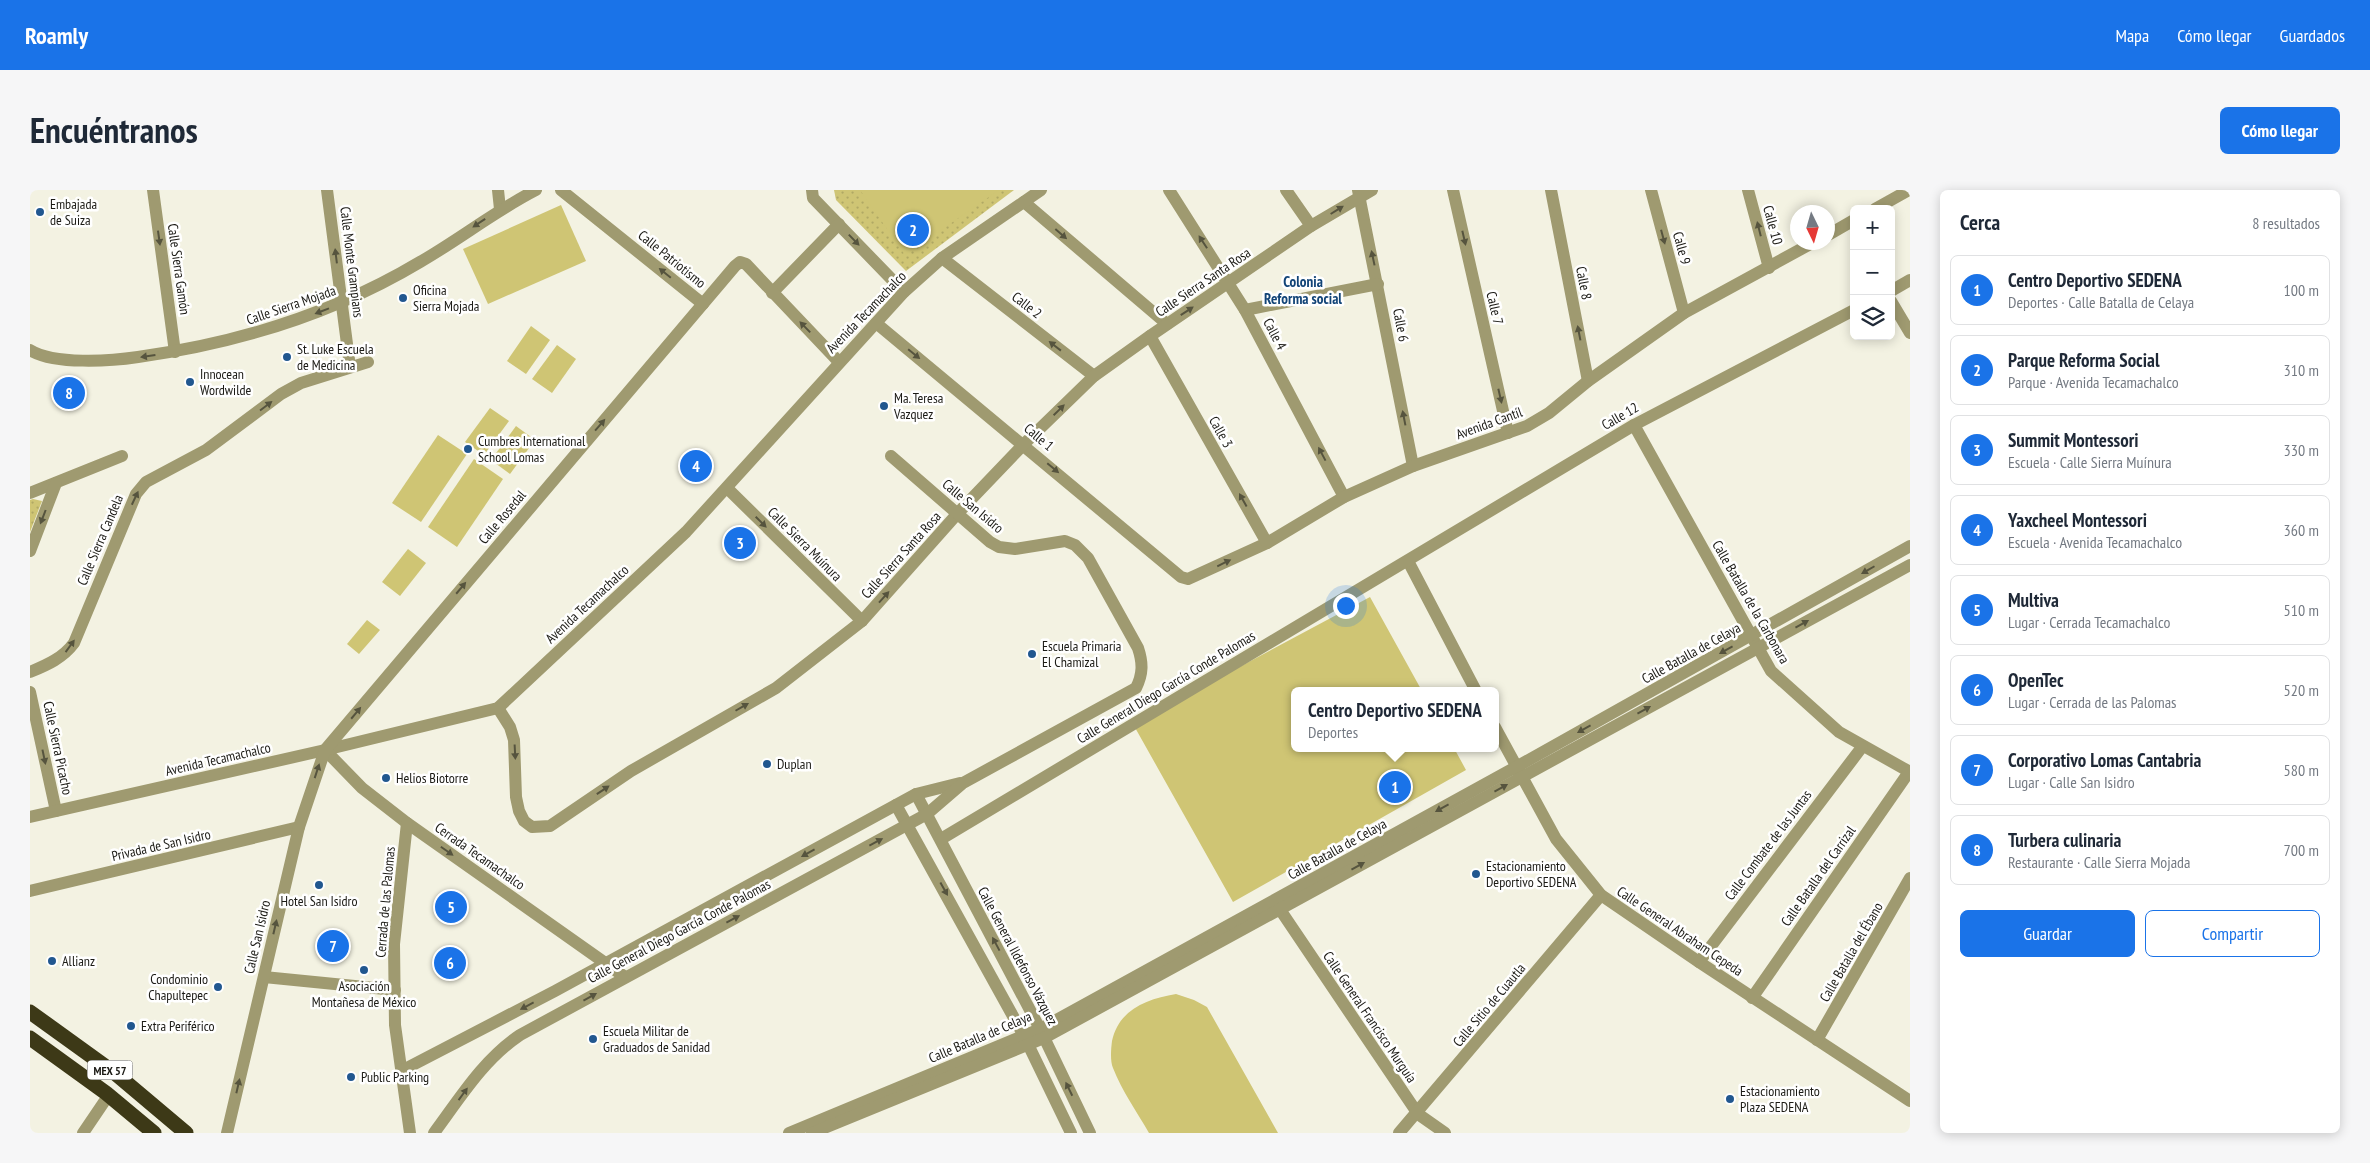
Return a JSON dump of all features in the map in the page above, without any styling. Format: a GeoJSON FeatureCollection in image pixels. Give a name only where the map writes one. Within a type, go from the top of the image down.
{"type":"FeatureCollection","features":[{"type":"Feature","properties":{"kind":"highway","name":"MEX 57"},"geometry":{"type":"LineString","coordinates":[[30,1012],[116,1074],[186,1133]]}},
{"type":"Feature","properties":{"kind":"highway"},"geometry":{"type":"LineString","coordinates":[[30,1018],[126,1091],[176,1133]]}},
{"type":"Feature","properties":{"kind":"highway"},"geometry":{"type":"LineString","coordinates":[[30,1038],[106,1093],[154,1133]]}},
{"type":"Feature","properties":{"kind":"highway","name":"MEX 57"},"geometry":{"type":"LineString","coordinates":[[30,1048],[104,1102],[142,1133]]}},
{"type":"Feature","properties":{"kind":"street","name":"Calle Sierra Gamón"},"geometry":{"type":"LineString","coordinates":[[152,190],[175,352]]}},
{"type":"Feature","properties":{"kind":"street","name":"Calle Monte Grampians"},"geometry":{"type":"LineString","coordinates":[[328,190],[350,367]]}},
{"type":"Feature","properties":{"kind":"street"},"geometry":{"type":"LineString","coordinates":[[498,190],[500,209]]}},
{"type":"Feature","properties":{"kind":"street","name":"Calle Sierra Mojada"},"geometry":{"type":"LineString","coordinates":[[30,350],[64,359],[109,361],[212,346],[285,326],[341,304],[420,262],[500,209],[536,190]]}},
{"type":"Feature","properties":{"kind":"street","name":"Calle Patriotismo"},"geometry":{"type":"LineString","coordinates":[[561,190],[703,304],[740,262],[746,264],[839,362]]}},
{"type":"Feature","properties":{"kind":"street"},"geometry":{"type":"LineString","coordinates":[[812,190],[813,198],[904,292]]}},
{"type":"Feature","properties":{"kind":"street","name":"Avenida Tecamachalco"},"geometry":{"type":"LineString","coordinates":[[30,817],[325,750],[498,708],[686,532],[904,292],[942,258],[1041,190]]}},
{"type":"Feature","properties":{"kind":"street","name":"Calle 4"},"geometry":{"type":"LineString","coordinates":[[1168,190],[1245,310],[1344,497]]}},
{"type":"Feature","properties":{"kind":"street"},"geometry":{"type":"LineString","coordinates":[[1286,190],[1311,226]]}},
{"type":"Feature","properties":{"kind":"street","name":"Calle Sierra Santa Rosa"},"geometry":{"type":"LineString","coordinates":[[498,708],[510,728],[514,740],[516,797],[519,811],[524,821],[532,827],[542,828],[550,826],[631,771],[776,688],[862,622],[958,514],[1024,444],[1094,376],[1359,193],[1372,190]]}},
{"type":"Feature","properties":{"kind":"street","name":"Calle 7"},"geometry":{"type":"LineString","coordinates":[[1453,190],[1508,432]]}},
{"type":"Feature","properties":{"kind":"street","name":"Calle 8"},"geometry":{"type":"LineString","coordinates":[[1551,190],[1588,381]]}},
{"type":"Feature","properties":{"kind":"street","name":"Calle 9"},"geometry":{"type":"LineString","coordinates":[[1650,190],[1684,313]]}},
{"type":"Feature","properties":{"kind":"street","name":"Calle 10"},"geometry":{"type":"LineString","coordinates":[[1748,190],[1769,268]]}},
{"type":"Feature","properties":{"kind":"street"},"geometry":{"type":"LineString","coordinates":[[1882,205],[1908,190]]}},
{"type":"Feature","properties":{"kind":"street","name":"Calle 6"},"geometry":{"type":"LineString","coordinates":[[1359,193],[1413,466]]}},
{"type":"Feature","properties":{"kind":"street"},"geometry":{"type":"LineString","coordinates":[[1024,202],[1167,324]]}},
{"type":"Feature","properties":{"kind":"street"},"geometry":{"type":"LineString","coordinates":[[1835,231],[1850,222]]}},
{"type":"Feature","properties":{"kind":"street"},"geometry":{"type":"LineString","coordinates":[[772,293],[839,224]]}},
{"type":"Feature","properties":{"kind":"street","name":"Avenida Cantíl"},"geometry":{"type":"LineString","coordinates":[[1181,577],[1188,579],[1196,577],[1267,543],[1344,497],[1413,466],[1527,426],[1549,414],[1588,381],[1684,313],[1800,250]]}},
{"type":"Feature","properties":{"kind":"street","name":"Calle 2"},"geometry":{"type":"LineString","coordinates":[[942,258],[1094,376]]}},
{"type":"Feature","properties":{"kind":"street"},"geometry":{"type":"LineString","coordinates":[[1895,288],[1910,280]]}},
{"type":"Feature","properties":{"kind":"street"},"geometry":{"type":"LineString","coordinates":[[1245,310],[1378,284]]}},
{"type":"Feature","properties":{"kind":"street","name":"Calle Rosedal"},"geometry":{"type":"LineString","coordinates":[[325,750],[703,304]]}},
{"type":"Feature","properties":{"kind":"street"},"geometry":{"type":"LineString","coordinates":[[1895,309],[1910,333]]}},
{"type":"Feature","properties":{"kind":"street","name":"Calle 12"},"geometry":{"type":"LineString","coordinates":[[1408,560],[1634,425],[1850,312]]}},
{"type":"Feature","properties":{"kind":"street","name":"Calle 1"},"geometry":{"type":"LineString","coordinates":[[876,323],[1024,444],[1181,577]]}},
{"type":"Feature","properties":{"kind":"street","name":"Calle 3"},"geometry":{"type":"LineString","coordinates":[[1150,336],[1267,543]]}},
{"type":"Feature","properties":{"kind":"street","name":"Calle Sierra Candela"},"geometry":{"type":"LineString","coordinates":[[30,672],[52,663],[68,651],[74,643],[139,489],[158,475],[206,450],[281,394],[301,384],[368,362]]}},
{"type":"Feature","properties":{"kind":"street","name":"Calle Batalla de la Carbonara"},"geometry":{"type":"LineString","coordinates":[[1634,425],[1771,671],[1839,732],[1862,747],[1910,772]]}},
{"type":"Feature","properties":{"kind":"street"},"geometry":{"type":"LineString","coordinates":[[30,493],[122,456]]}},
{"type":"Feature","properties":{"kind":"street","name":"Calle San Isidro"},"geometry":{"type":"LineString","coordinates":[[891,456],[990,542],[1000,547],[1015,549],[1066,541],[1075,545],[1088,558],[1138,648]]}},
{"type":"Feature","properties":{"kind":"street"},"geometry":{"type":"LineString","coordinates":[[30,551],[56,483]]}},
{"type":"Feature","properties":{"kind":"street","name":"Calle Sierra Muínura"},"geometry":{"type":"LineString","coordinates":[[727,488],[862,622]]}},
{"type":"Feature","properties":{"kind":"street","name":"Calle Batalla de Celaya"},"geometry":{"type":"LineString","coordinates":[[812,1133],[1042,1034],[1279,908],[1910,546]]}},
{"type":"Feature","properties":{"kind":"street"},"geometry":{"type":"LineString","coordinates":[[1408,560],[1474,687]]}},
{"type":"Feature","properties":{"kind":"street","name":"Calle General Diego García Conde Palomas"},"geometry":{"type":"LineString","coordinates":[[940,839],[1408,560]]}},
{"type":"Feature","properties":{"kind":"street","name":"Calle Batalla de Celaya"},"geometry":{"type":"LineString","coordinates":[[1042,1034],[1519,772],[1758,648],[1910,565]]}},
{"type":"Feature","properties":{"kind":"street","name":"Calle General Diego García Conde Palomas"},"geometry":{"type":"LineString","coordinates":[[434,1133],[492,1056],[520,1035],[908,825],[927,814],[963,783],[1136,688],[1142,676],[1142,661],[1138,648]]}},
{"type":"Feature","properties":{"kind":"street","name":"Calle Sierra Picacho"},"geometry":{"type":"LineString","coordinates":[[30,692],[56,811]]}},
{"type":"Feature","properties":{"kind":"street","name":"Calle General Abraham Cepeda"},"geometry":{"type":"LineString","coordinates":[[1499,734],[1556,839],[1601,895],[1752,998],[1910,1101]]}},
{"type":"Feature","properties":{"kind":"street","name":"Calle Combate de las Juntas"},"geometry":{"type":"LineString","coordinates":[[1699,962],[1862,747]]}},
{"type":"Feature","properties":{"kind":"street","name":"Cerrada Tecamachalco"},"geometry":{"type":"LineString","coordinates":[[325,750],[362,788],[407,823],[625,977]]}},
{"type":"Feature","properties":{"kind":"street","name":"Calle San Isidro"},"geometry":{"type":"LineString","coordinates":[[227,1133],[299,827],[325,750]]}},
{"type":"Feature","properties":{"kind":"street","name":"Calle Batalla del Carrizal"},"geometry":{"type":"LineString","coordinates":[[1752,998],[1910,772]]}},
{"type":"Feature","properties":{"kind":"street","name":"Calle General Diego García Conde Palomas"},"geometry":{"type":"LineString","coordinates":[[401,1071],[556,991],[916,794],[963,783]]}},
{"type":"Feature","properties":{"kind":"street","name":"Calle General Ildefonso Vázquez"},"geometry":{"type":"LineString","coordinates":[[916,794],[1042,1034],[1090,1133]]}},
{"type":"Feature","properties":{"kind":"street"},"geometry":{"type":"LineString","coordinates":[[896,805],[1026,1041],[1071,1133]]}},
{"type":"Feature","properties":{"kind":"street","name":"Cerrada de las Palomas"},"geometry":{"type":"LineString","coordinates":[[407,823],[394,944],[396,1025],[410,1133]]}},
{"type":"Feature","properties":{"kind":"street","name":"Privada de San Isidro"},"geometry":{"type":"LineString","coordinates":[[30,891],[299,827]]}},
{"type":"Feature","properties":{"kind":"street","name":"Calle Batalla del Ébano"},"geometry":{"type":"LineString","coordinates":[[1817,1040],[1910,878]]}},
{"type":"Feature","properties":{"kind":"street","name":"Calle Sitio de Cuautla"},"geometry":{"type":"LineString","coordinates":[[1399,1133],[1418,1114],[1601,895]]}},
{"type":"Feature","properties":{"kind":"street","name":"Calle General Francisco Murguía"},"geometry":{"type":"LineString","coordinates":[[1279,908],[1418,1114],[1446,1133]]}},
{"type":"Feature","properties":{"kind":"street"},"geometry":{"type":"LineString","coordinates":[[264,977],[395,990]]}},
{"type":"Feature","properties":{"kind":"street"},"geometry":{"type":"LineString","coordinates":[[556,991],[565,1010]]}},
{"type":"Feature","properties":{"kind":"street","name":"Calle Batalla de Celaya"},"geometry":{"type":"LineString","coordinates":[[789,1133],[1026,1041]]}},
{"type":"Feature","properties":{"kind":"street"},"geometry":{"type":"LineString","coordinates":[[83,1133],[104,1102]]}},
{"type":"Feature","properties":{"kind":"shaded area"},"geometry":{"type":"Polygon","coordinates":[[[834,190],[1014,190],[906,271],[836,200],[834,190]]]}},
{"type":"Feature","properties":{"kind":"shaded area"},"geometry":{"type":"Polygon","coordinates":[[[860,190],[999,190],[905,255],[860,190]]]}},
{"type":"Feature","properties":{"kind":"shaded area"},"geometry":{"type":"Polygon","coordinates":[[[561,205],[586,261],[488,304],[463,249],[561,205]]]}},
{"type":"Feature","properties":{"kind":"shaded area"},"geometry":{"type":"Polygon","coordinates":[[[531,326],[550,340],[526,374],[507,361],[531,326]]]}},
{"type":"Feature","properties":{"kind":"shaded area"},"geometry":{"type":"Polygon","coordinates":[[[557,345],[576,359],[552,393],[532,379],[557,345]]]}},
{"type":"Feature","properties":{"kind":"shaded area"},"geometry":{"type":"Polygon","coordinates":[[[490,408],[509,421],[484,455],[465,442],[490,408]]]}},
{"type":"Feature","properties":{"kind":"shaded area"},"geometry":{"type":"Polygon","coordinates":[[[516,426],[535,440],[510,474],[491,460],[516,426]]]}},
{"type":"Feature","properties":{"kind":"shaded area"},"geometry":{"type":"Polygon","coordinates":[[[438,435],[467,454],[421,522],[392,503],[438,435]]]}},
{"type":"Feature","properties":{"kind":"shaded area"},"geometry":{"type":"Polygon","coordinates":[[[474,459],[503,479],[457,547],[428,527],[474,459]]]}},
{"type":"Feature","properties":{"kind":"shaded area"},"geometry":{"type":"Polygon","coordinates":[[[30,500],[42,501],[30,532],[30,500]]]}},
{"type":"Feature","properties":{"kind":"shaded area"},"geometry":{"type":"Polygon","coordinates":[[[408,549],[426,563],[400,596],[382,582],[408,549]]]}},
{"type":"Feature","properties":{"kind":"shaded area"},"geometry":{"type":"Polygon","coordinates":[[[1370,597],[1420,687],[1291,687],[1291,752],[1456,752],[1466,770],[1233,902],[1133,724],[1370,597]]]}},
{"type":"Feature","properties":{"kind":"shaded area"},"geometry":{"type":"Polygon","coordinates":[[[367,620],[380,630],[359,654],[347,644],[367,620]]]}},
{"type":"Feature","properties":{"kind":"shaded area"},"geometry":{"type":"Polygon","coordinates":[[[1176,994],[1207,1007],[1278,1133],[1149,1133],[1125,1093],[1113,1068],[1111,1058],[1112,1041],[1121,1021],[1136,1007],[1155,999],[1176,994]]]}},
{"type":"Feature","properties":{"kind":"place","name":"Embajada de Suiza"},"geometry":{"type":"Point","coordinates":[40,212]}},
{"type":"Feature","properties":{"kind":"place","name":"Parque Reforma Social"},"geometry":{"type":"Point","coordinates":[913,230]}},
{"type":"Feature","properties":{"kind":"place","name":"Oficina Sierra Mojada"},"geometry":{"type":"Point","coordinates":[403,298]}},
{"type":"Feature","properties":{"kind":"place","name":"St. Luke Escuela de Medicina"},"geometry":{"type":"Point","coordinates":[287,357]}},
{"type":"Feature","properties":{"kind":"place","name":"Innocean Wordwilde"},"geometry":{"type":"Point","coordinates":[190,382]}},
{"type":"Feature","properties":{"kind":"place","name":"Turbera culinaria"},"geometry":{"type":"Point","coordinates":[69,393]}},
{"type":"Feature","properties":{"kind":"place","name":"Ma. Teresa Vazquez"},"geometry":{"type":"Point","coordinates":[884,406]}},
{"type":"Feature","properties":{"kind":"place","name":"Cumbres International School Lomas"},"geometry":{"type":"Point","coordinates":[468,449]}},
{"type":"Feature","properties":{"kind":"place","name":"Yaxcheel Montessori"},"geometry":{"type":"Point","coordinates":[696,466]}},
{"type":"Feature","properties":{"kind":"place","name":"Summit Montessori"},"geometry":{"type":"Point","coordinates":[740,543]}},
{"type":"Feature","properties":{"kind":"place","name":"Escuela Primaria El Chamizal"},"geometry":{"type":"Point","coordinates":[1032,654]}},
{"type":"Feature","properties":{"kind":"place","name":"Duplan"},"geometry":{"type":"Point","coordinates":[767,764]}},
{"type":"Feature","properties":{"kind":"place","name":"Helios Biotorre"},"geometry":{"type":"Point","coordinates":[386,778]}},
{"type":"Feature","properties":{"kind":"place","name":"Centro Deportivo SEDENA"},"geometry":{"type":"Point","coordinates":[1395,787]}},
{"type":"Feature","properties":{"kind":"place","name":"Estacionamiento Deportivo SEDENA"},"geometry":{"type":"Point","coordinates":[1476,874]}},
{"type":"Feature","properties":{"kind":"place","name":"Hotel San Isidro"},"geometry":{"type":"Point","coordinates":[319,885]}},
{"type":"Feature","properties":{"kind":"place","name":"Multiva"},"geometry":{"type":"Point","coordinates":[451,907]}},
{"type":"Feature","properties":{"kind":"place","name":"Corporativo Lomas Cantabria"},"geometry":{"type":"Point","coordinates":[333,946]}},
{"type":"Feature","properties":{"kind":"place","name":"Allianz"},"geometry":{"type":"Point","coordinates":[52,961]}},
{"type":"Feature","properties":{"kind":"place","name":"OpenTec"},"geometry":{"type":"Point","coordinates":[450,963]}},
{"type":"Feature","properties":{"kind":"place","name":"Asociación Montañesa de México"},"geometry":{"type":"Point","coordinates":[364,970]}},
{"type":"Feature","properties":{"kind":"place","name":"Condominio Chapultepec"},"geometry":{"type":"Point","coordinates":[218,987]}},
{"type":"Feature","properties":{"kind":"place","name":"Extra Periférico"},"geometry":{"type":"Point","coordinates":[131,1026]}},
{"type":"Feature","properties":{"kind":"place","name":"Escuela Militar de Graduados de Sanidad"},"geometry":{"type":"Point","coordinates":[593,1039]}},
{"type":"Feature","properties":{"kind":"place","name":"Public Parking"},"geometry":{"type":"Point","coordinates":[351,1077]}},
{"type":"Feature","properties":{"kind":"place","name":"Estacionamiento Plaza SEDENA"},"geometry":{"type":"Point","coordinates":[1730,1099]}},
{"type":"Feature","properties":{"kind":"district","name":"Colonia Reforma social"},"geometry":{"type":"Point","coordinates":[1303,290]}}]}
